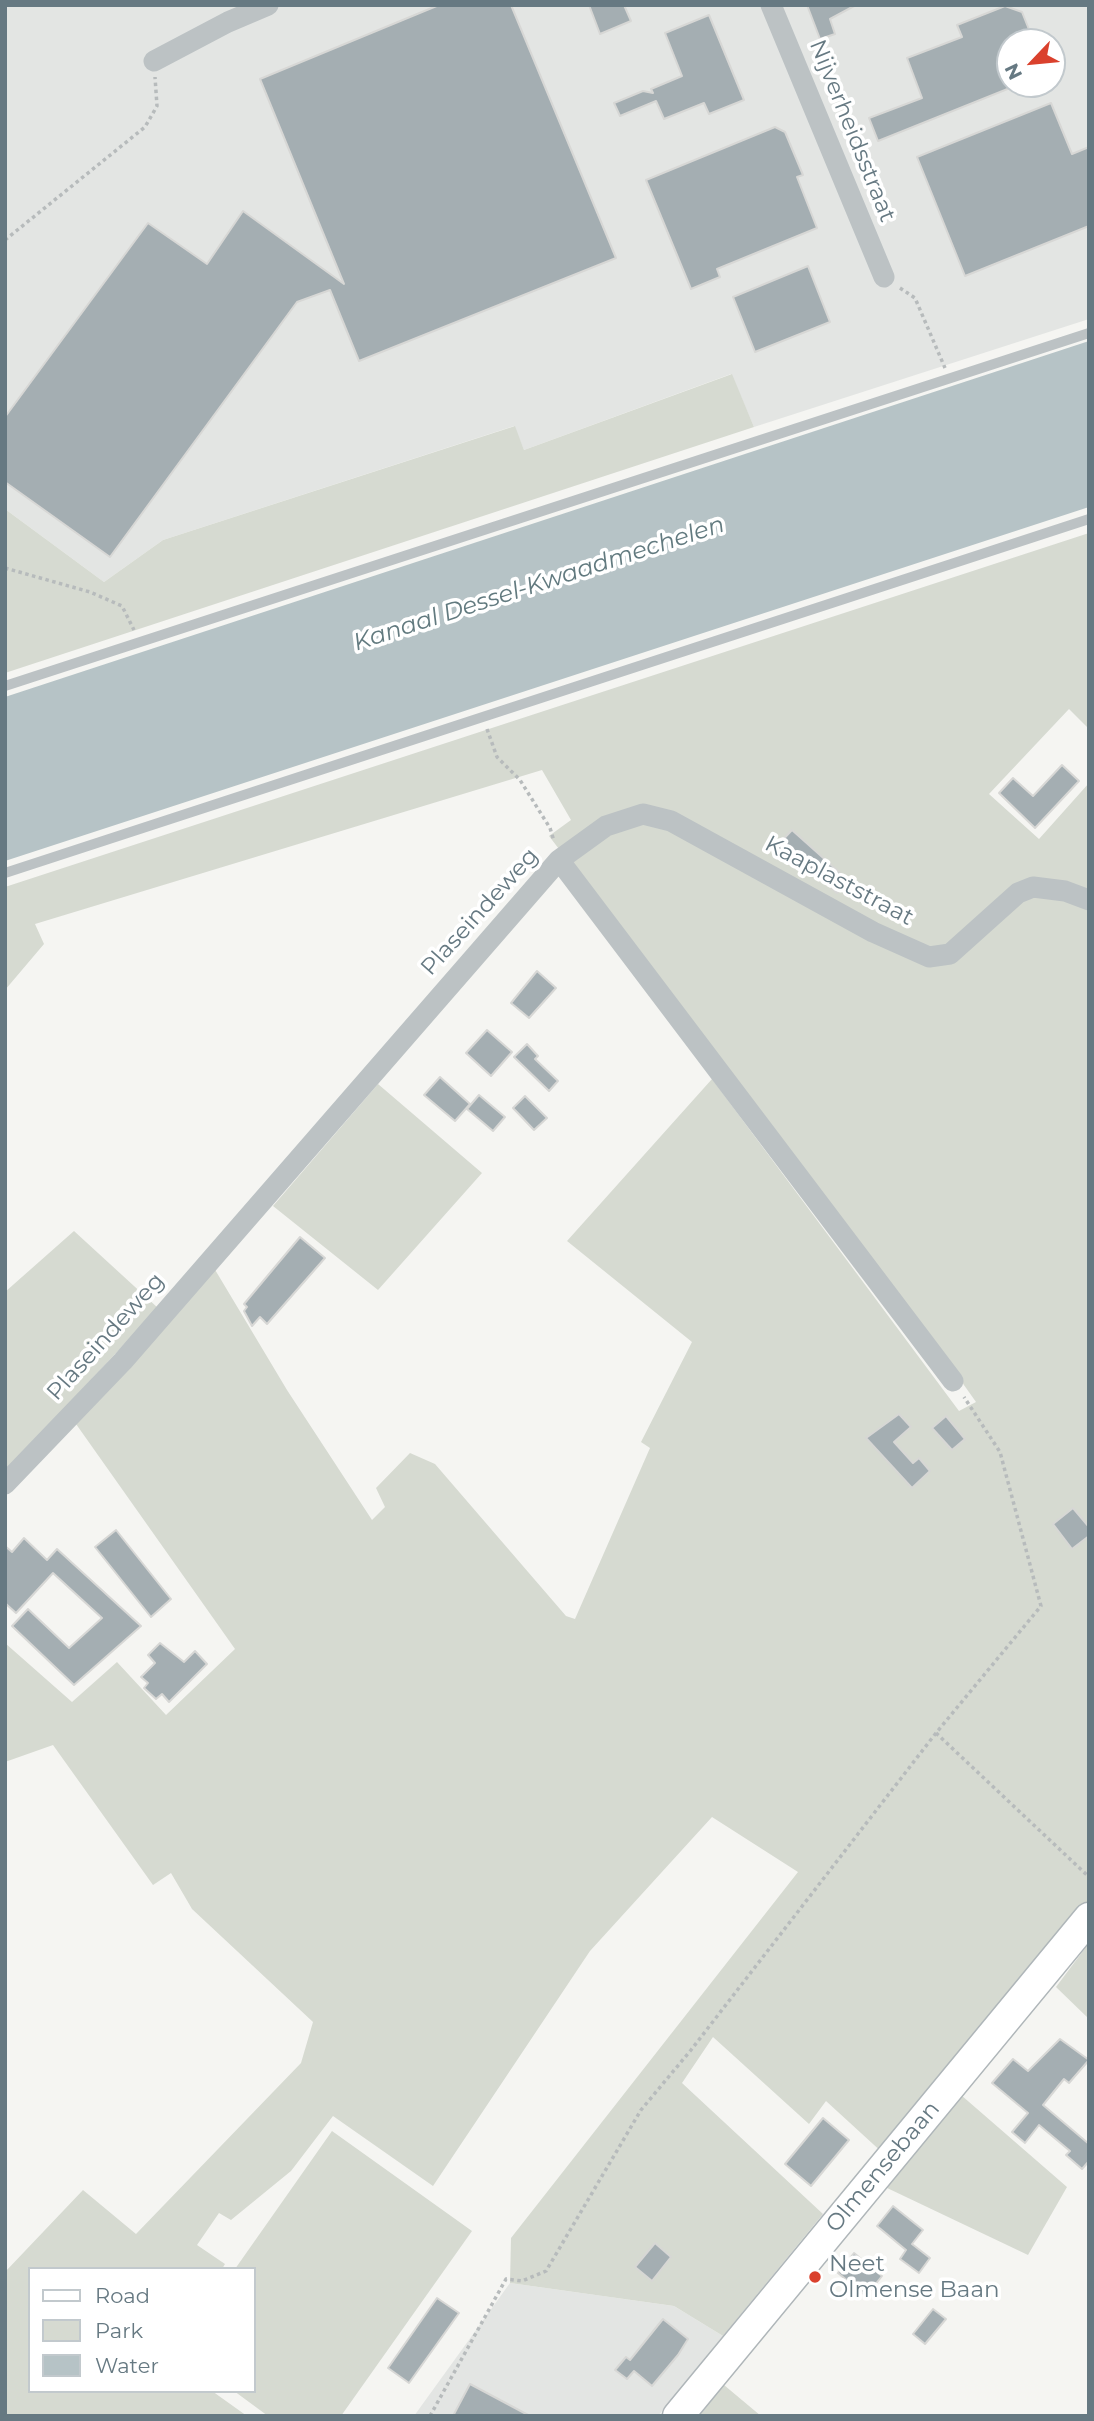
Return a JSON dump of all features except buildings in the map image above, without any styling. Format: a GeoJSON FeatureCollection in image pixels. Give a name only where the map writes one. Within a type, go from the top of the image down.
{"type":"FeatureCollection","features":[{"type":"Feature","properties":{"kind":"street"},"geometry":{"type":"LineString","coordinates":[[154,61],[228,22],[268,5]]}},
{"type":"Feature","properties":{"kind":"street","name":"Nijverheidsstraat"},"geometry":{"type":"LineString","coordinates":[[771,5],[884,277]]}},
{"type":"Feature","properties":{"kind":"street","name":"Kaaplaststraat"},"geometry":{"type":"LineString","coordinates":[[559,860],[606,826],[643,814],[671,821],[873,932],[929,957],[950,954],[1018,893],[1033,887],[1065,891],[1089,901]]}},
{"type":"Feature","properties":{"kind":"street","name":"Plaseindeweg"},"geometry":{"type":"LineString","coordinates":[[5,1484],[123,1362],[559,860],[953,1381]]}},
{"type":"Feature","properties":{"kind":"street","name":"Olmensebaan"},"geometry":{"type":"LineString","coordinates":[[678,2416],[1089,1918]]}},
{"type":"Feature","properties":{"kind":"lane"},"geometry":{"type":"LineString","coordinates":[[5,686],[1089,333]]}},
{"type":"Feature","properties":{"kind":"lane"},"geometry":{"type":"LineString","coordinates":[[5,873],[1089,519]]}},
{"type":"Feature","properties":{"kind":"path"},"geometry":{"type":"LineString","coordinates":[[5,240],[145,127],[157,106],[154,61]]}},
{"type":"Feature","properties":{"kind":"path"},"geometry":{"type":"LineString","coordinates":[[884,277],[915,298],[949,379]]}},
{"type":"Feature","properties":{"kind":"path"},"geometry":{"type":"LineString","coordinates":[[5,568],[90,592],[122,606],[140,642]]}},
{"type":"Feature","properties":{"kind":"path"},"geometry":{"type":"LineString","coordinates":[[482,717],[497,757],[520,780],[551,828],[559,860]]}},
{"type":"Feature","properties":{"kind":"path"},"geometry":{"type":"LineString","coordinates":[[430,2416],[506,2279],[522,2281],[546,2271],[641,2110],[691,2050],[936,1733],[1041,1606],[1000,1452],[953,1381]]}},
{"type":"Feature","properties":{"kind":"path"},"geometry":{"type":"LineString","coordinates":[[936,1733],[1089,1877]]}},
{"type":"Feature","properties":{"kind":"shaded area"},"geometry":{"type":"Polygon","coordinates":[[[5,5],[1089,5],[1089,319],[754,427],[731,374],[524,450],[514,426],[163,540],[104,582],[5,509],[5,5]]]}},
{"type":"Feature","properties":{"kind":"shaded area"},"geometry":{"type":"Polygon","coordinates":[[[510,2283],[674,2306],[723,2336],[658,2416],[414,2416],[510,2283]]]}},
{"type":"Feature","properties":{"kind":"green space"},"geometry":{"type":"Polygon","coordinates":[[[732,374],[754,427],[5,673],[5,509],[104,582],[163,540],[515,426],[524,450],[732,374]]]}},
{"type":"Feature","properties":{"kind":"green space"},"geometry":{"type":"Polygon","coordinates":[[[1089,533],[1089,729],[1069,709],[989,794],[1039,839],[1089,783],[1089,1905],[885,2155],[826,2101],[809,2124],[713,2037],[682,2083],[823,2214],[723,2336],[674,2306],[510,2283],[511,2238],[798,1872],[712,1817],[590,1951],[433,2186],[333,2116],[291,2171],[231,2220],[219,2213],[197,2245],[225,2264],[223,2267],[28,2267],[28,2393],[215,2393],[247,2416],[5,2416],[5,2272],[83,2190],[136,2234],[301,2063],[313,2022],[192,1909],[171,1873],[153,1885],[53,1745],[5,1762],[5,1643],[72,1702],[117,1662],[166,1715],[235,1649],[76,1424],[214,1268],[287,1390],[372,1520],[385,1507],[376,1488],[410,1453],[435,1464],[566,1616],[575,1619],[650,1448],[641,1442],[692,1342],[567,1241],[712,1079],[959,1411],[976,1402],[898,1292],[549,836],[571,820],[542,770],[35,924],[44,944],[5,990],[5,887],[1089,533]]]}},
{"type":"Feature","properties":{"kind":"green space"},"geometry":{"type":"Polygon","coordinates":[[[378,1084],[482,1173],[378,1290],[273,1206],[378,1084]]]}},
{"type":"Feature","properties":{"kind":"green space"},"geometry":{"type":"Polygon","coordinates":[[[74,1231],[158,1308],[5,1472],[5,1292],[74,1231]]]}},
{"type":"Feature","properties":{"kind":"green space"},"geometry":{"type":"Polygon","coordinates":[[[1089,1943],[1089,2019],[1056,1987],[1089,1943]]]}},
{"type":"Feature","properties":{"kind":"green space"},"geometry":{"type":"Polygon","coordinates":[[[961,2095],[1067,2187],[1028,2255],[885,2187],[961,2095]]]}},
{"type":"Feature","properties":{"kind":"green space"},"geometry":{"type":"Polygon","coordinates":[[[332,2131],[472,2231],[341,2416],[268,2416],[237,2393],[256,2393],[256,2267],[236,2267],[332,2131]]]}},
{"type":"Feature","properties":{"kind":"green space"},"geometry":{"type":"Polygon","coordinates":[[[724,2385],[761,2416],[699,2416],[724,2385]]]}},
{"type":"Feature","properties":{"kind":"water","name":"Kanaal Dessel-Kwaadmechelen"},"geometry":{"type":"Polygon","coordinates":[[[1089,341],[1089,507],[5,861],[5,697],[1089,341]]]}},
{"type":"Feature","properties":{"kind":"place","name":"Neet Olmense Baan"},"geometry":{"type":"Point","coordinates":[815,2277]}}]}
